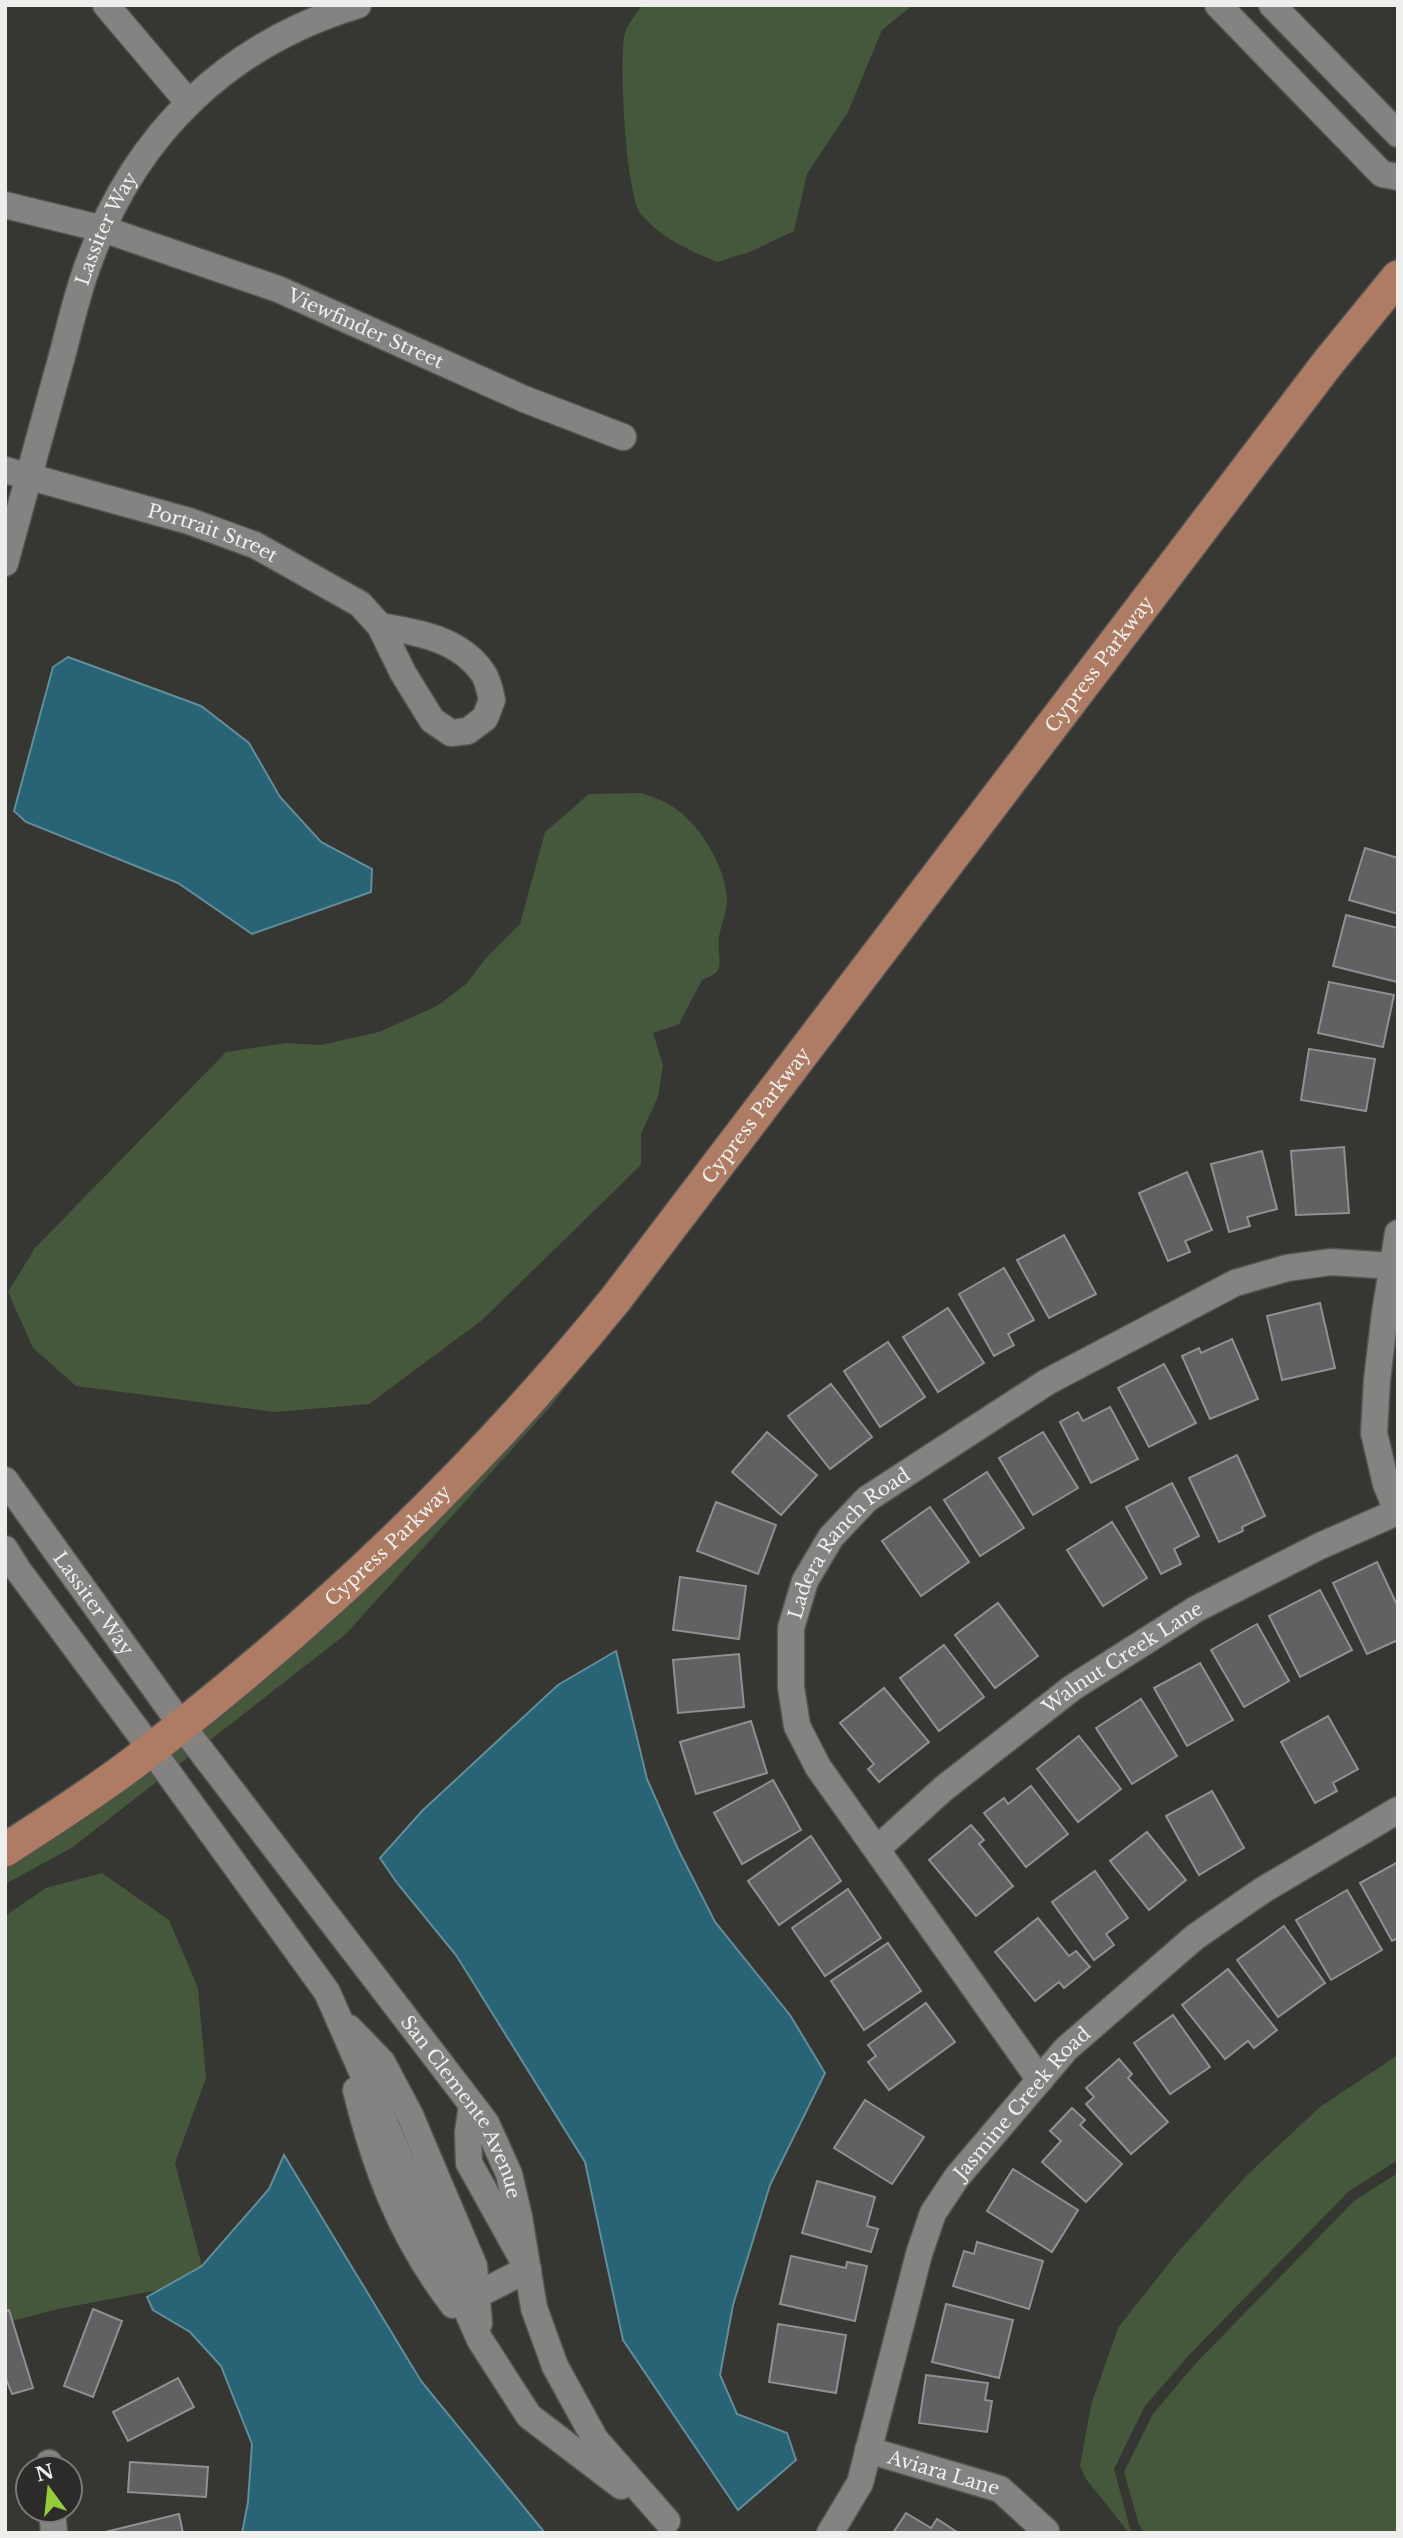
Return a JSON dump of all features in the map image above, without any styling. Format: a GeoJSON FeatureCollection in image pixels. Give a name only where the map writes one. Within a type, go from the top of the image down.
{"type":"FeatureCollection","features":[{"type":"Feature","properties":{"kind":"main road","name":"Cypress Parkway"},"geometry":{"type":"LineString","coordinates":[[5,1850],[83,1799],[261,1663],[380,1556],[493,1441],[581,1341],[784,1080],[1319,375],[1398,277]]}},
{"type":"Feature","properties":{"kind":"street"},"geometry":{"type":"LineString","coordinates":[[106,5],[189,103]]}},
{"type":"Feature","properties":{"kind":"street","name":"Lassiter Way"},"geometry":{"type":"LineString","coordinates":[[5,563],[17,473],[88,262],[119,194],[164,128],[208,83],[272,39],[358,5]]}},
{"type":"Feature","properties":{"kind":"street"},"geometry":{"type":"LineString","coordinates":[[1218,5],[1382,174],[1398,177]]}},
{"type":"Feature","properties":{"kind":"street"},"geometry":{"type":"LineString","coordinates":[[1272,5],[1398,134]]}},
{"type":"Feature","properties":{"kind":"street","name":"Viewfinder Street"},"geometry":{"type":"LineString","coordinates":[[5,205],[103,229],[278,289],[524,399],[623,437]]}},
{"type":"Feature","properties":{"kind":"street","name":"Portrait Street"},"geometry":{"type":"LineString","coordinates":[[17,473],[189,521],[255,545],[359,604],[380,626],[403,673],[432,720],[450,733],[468,731],[485,718],[492,700],[485,675],[467,654],[425,633],[380,626]]}},
{"type":"Feature","properties":{"kind":"street"},"geometry":{"type":"LineString","coordinates":[[1397,1513],[1386,1484],[1374,1433],[1377,1380],[1398,1233]]}},
{"type":"Feature","properties":{"kind":"street","name":"Ladera Ranch Road"},"geometry":{"type":"LineString","coordinates":[[1040,2080],[818,1767],[797,1726],[791,1687],[791,1629],[805,1581],[831,1537],[867,1499],[1047,1382],[1234,1283],[1287,1268],[1331,1262],[1393,1266]]}},
{"type":"Feature","properties":{"kind":"street","name":"Lassiter Way"},"geometry":{"type":"LineString","coordinates":[[5,1480],[182,1726]]}},
{"type":"Feature","properties":{"kind":"street","name":"Walnut Creek Lane"},"geometry":{"type":"LineString","coordinates":[[877,1849],[943,1789],[1072,1688],[1196,1609],[1320,1546],[1397,1513]]}},
{"type":"Feature","properties":{"kind":"street","name":"Lassiter Way"},"geometry":{"type":"LineString","coordinates":[[5,1549],[151,1749]]}},
{"type":"Feature","properties":{"kind":"street","name":"San Clemente Avenue"},"geometry":{"type":"LineString","coordinates":[[182,1726],[486,2123],[509,2174],[534,2308],[555,2366],[595,2439],[676,2527]]}},
{"type":"Feature","properties":{"kind":"street","name":"San Clemente Avenue"},"geometry":{"type":"LineString","coordinates":[[151,1749],[327,1992],[480,2340],[529,2416],[676,2527]]}},
{"type":"Feature","properties":{"kind":"street","name":"Jasmine Creek Road"},"geometry":{"type":"LineString","coordinates":[[830,2533],[860,2483],[919,2254],[933,2213],[957,2177],[1066,2049],[1195,1937],[1263,1890],[1398,1810]]}},
{"type":"Feature","properties":{"kind":"street"},"geometry":{"type":"LineString","coordinates":[[306,1963],[341,1934]]}},
{"type":"Feature","properties":{"kind":"street"},"geometry":{"type":"LineString","coordinates":[[338,2017],[382,2062],[410,2115],[474,2266],[480,2340]]}},
{"type":"Feature","properties":{"kind":"street"},"geometry":{"type":"LineString","coordinates":[[477,2295],[528,2269]]}},
{"type":"Feature","properties":{"kind":"street","name":"Aviara Lane"},"geometry":{"type":"LineString","coordinates":[[868,2450],[1000,2489],[1046,2531]]}},
{"type":"Feature","properties":{"kind":"green space"},"geometry":{"type":"Polygon","coordinates":[[[642,5],[913,5],[882,30],[848,112],[807,174],[794,231],[750,252],[717,262],[666,237],[641,214],[631,182],[622,69],[625,33],[642,5]]]}},
{"type":"Feature","properties":{"kind":"green space"},"geometry":{"type":"Polygon","coordinates":[[[642,793],[665,802],[682,814],[710,847],[717,861],[727,900],[719,937],[720,964],[716,972],[702,980],[679,1024],[653,1033],[663,1065],[658,1097],[641,1134],[641,1165],[481,1321],[369,1404],[275,1412],[76,1386],[33,1348],[8,1292],[35,1248],[226,1052],[286,1043],[321,1045],[379,1032],[437,1006],[466,984],[486,958],[520,924],[545,832],[589,794],[642,793]]]}},
{"type":"Feature","properties":{"kind":"green space"},"geometry":{"type":"Polygon","coordinates":[[[676,1240],[551,1406],[346,1634],[73,1847],[5,1884],[5,1865],[154,1764],[676,1240]]]}},
{"type":"Feature","properties":{"kind":"green space"},"geometry":{"type":"Polygon","coordinates":[[[102,1873],[169,1920],[198,1988],[206,2078],[175,2163],[202,2266],[164,2289],[58,2309],[5,2323],[5,1916],[46,1888],[102,1873]]]}},
{"type":"Feature","properties":{"kind":"green space"},"geometry":{"type":"Polygon","coordinates":[[[1398,2055],[1398,2160],[1348,2192],[1190,2354],[1145,2406],[1114,2469],[1133,2533],[1129,2533],[1086,2479],[1080,2466],[1091,2405],[1118,2328],[1177,2253],[1247,2175],[1320,2107],[1398,2055]]]}},
{"type":"Feature","properties":{"kind":"green space"},"geometry":{"type":"Polygon","coordinates":[[[1398,2173],[1398,2533],[1145,2533],[1139,2525],[1124,2472],[1153,2414],[1197,2362],[1355,2200],[1398,2173]]]}},
{"type":"Feature","properties":{"kind":"water"},"geometry":{"type":"Polygon","coordinates":[[[68,657],[201,706],[249,743],[280,797],[321,842],[372,869],[371,892],[252,934],[178,883],[26,822],[14,811],[53,667],[68,657]]]}},
{"type":"Feature","properties":{"kind":"water"},"geometry":{"type":"Polygon","coordinates":[[[616,1651],[647,1779],[677,1847],[715,1922],[790,2015],[825,2073],[770,2185],[733,2305],[720,2375],[737,2414],[787,2433],[796,2460],[738,2510],[623,2340],[585,2162],[456,1955],[380,1858],[422,1811],[558,1685],[616,1651]]]}},
{"type":"Feature","properties":{"kind":"water"},"geometry":{"type":"Polygon","coordinates":[[[284,2155],[421,2381],[545,2533],[242,2533],[248,2502],[252,2444],[221,2366],[190,2332],[153,2310],[147,2297],[202,2266],[269,2189],[284,2155]]]}},
{"type":"Feature","properties":{"kind":"building"},"geometry":{"type":"Polygon","coordinates":[[[1365,848],[1398,858],[1398,914],[1349,900],[1365,848]]]}},
{"type":"Feature","properties":{"kind":"building"},"geometry":{"type":"Polygon","coordinates":[[[1346,915],[1398,928],[1397,982],[1333,966],[1346,915]]]}},
{"type":"Feature","properties":{"kind":"building"},"geometry":{"type":"Polygon","coordinates":[[[1329,982],[1394,995],[1383,1047],[1318,1033],[1329,982]]]}},
{"type":"Feature","properties":{"kind":"building"},"geometry":{"type":"Polygon","coordinates":[[[1309,1049],[1375,1059],[1366,1111],[1301,1100],[1309,1049]]]}},
{"type":"Feature","properties":{"kind":"building"},"geometry":{"type":"Polygon","coordinates":[[[1344,1147],[1349,1213],[1296,1215],[1291,1151],[1344,1147]]]}},
{"type":"Feature","properties":{"kind":"building"},"geometry":{"type":"Polygon","coordinates":[[[1262,1151],[1277,1209],[1247,1217],[1250,1226],[1229,1232],[1211,1164],[1262,1151]]]}},
{"type":"Feature","properties":{"kind":"building"},"geometry":{"type":"Polygon","coordinates":[[[1187,1172],[1212,1230],[1185,1241],[1190,1252],[1168,1261],[1139,1193],[1187,1172]]]}},
{"type":"Feature","properties":{"kind":"building"},"geometry":{"type":"Polygon","coordinates":[[[1064,1235],[1096,1294],[1049,1318],[1017,1260],[1064,1235]]]}},
{"type":"Feature","properties":{"kind":"building"},"geometry":{"type":"Polygon","coordinates":[[[1004,1268],[1034,1320],[1008,1334],[1014,1345],[994,1356],[959,1294],[1004,1268]]]}},
{"type":"Feature","properties":{"kind":"building"},"geometry":{"type":"Polygon","coordinates":[[[1320,1303],[1335,1368],[1282,1380],[1267,1316],[1320,1303]]]}},
{"type":"Feature","properties":{"kind":"building"},"geometry":{"type":"Polygon","coordinates":[[[948,1308],[984,1363],[938,1392],[903,1337],[948,1308]]]}},
{"type":"Feature","properties":{"kind":"building"},"geometry":{"type":"Polygon","coordinates":[[[1232,1339],[1258,1399],[1210,1419],[1182,1356],[1199,1348],[1201,1353],[1232,1339]]]}},
{"type":"Feature","properties":{"kind":"building"},"geometry":{"type":"Polygon","coordinates":[[[888,1342],[925,1397],[880,1427],[844,1371],[888,1342]]]}},
{"type":"Feature","properties":{"kind":"building"},"geometry":{"type":"Polygon","coordinates":[[[1164,1364],[1196,1423],[1149,1447],[1118,1388],[1164,1364]]]}},
{"type":"Feature","properties":{"kind":"building"},"geometry":{"type":"Polygon","coordinates":[[[831,1384],[872,1437],[830,1469],[788,1416],[831,1384]]]}},
{"type":"Feature","properties":{"kind":"building"},"geometry":{"type":"Polygon","coordinates":[[[1110,1407],[1138,1459],[1091,1483],[1060,1422],[1078,1412],[1083,1421],[1110,1407]]]}},
{"type":"Feature","properties":{"kind":"building"},"geometry":{"type":"Polygon","coordinates":[[[767,1432],[817,1475],[781,1515],[732,1472],[767,1432]]]}},
{"type":"Feature","properties":{"kind":"building"},"geometry":{"type":"Polygon","coordinates":[[[1043,1432],[1078,1488],[1033,1515],[999,1458],[1043,1432]]]}},
{"type":"Feature","properties":{"kind":"building"},"geometry":{"type":"Polygon","coordinates":[[[1237,1455],[1265,1516],[1242,1527],[1243,1531],[1219,1542],[1189,1478],[1237,1455]]]}},
{"type":"Feature","properties":{"kind":"building"},"geometry":{"type":"Polygon","coordinates":[[[987,1472],[1024,1528],[980,1556],[944,1500],[987,1472]]]}},
{"type":"Feature","properties":{"kind":"building"},"geometry":{"type":"Polygon","coordinates":[[[1172,1483],[1199,1536],[1174,1549],[1181,1564],[1161,1574],[1126,1507],[1172,1483]]]}},
{"type":"Feature","properties":{"kind":"building"},"geometry":{"type":"Polygon","coordinates":[[[716,1502],[776,1525],[758,1574],[697,1551],[716,1502]]]}},
{"type":"Feature","properties":{"kind":"building"},"geometry":{"type":"Polygon","coordinates":[[[930,1507],[969,1562],[921,1596],[882,1541],[930,1507]]]}},
{"type":"Feature","properties":{"kind":"building"},"geometry":{"type":"Polygon","coordinates":[[[1112,1522],[1147,1578],[1103,1606],[1067,1550],[1112,1522]]]}},
{"type":"Feature","properties":{"kind":"building"},"geometry":{"type":"Polygon","coordinates":[[[1377,1562],[1398,1607],[1398,1640],[1367,1654],[1333,1583],[1377,1562]]]}},
{"type":"Feature","properties":{"kind":"building"},"geometry":{"type":"Polygon","coordinates":[[[680,1577],[746,1586],[739,1639],[673,1630],[680,1577]]]}},
{"type":"Feature","properties":{"kind":"building"},"geometry":{"type":"Polygon","coordinates":[[[1320,1590],[1352,1650],[1300,1677],[1269,1616],[1320,1590]]]}},
{"type":"Feature","properties":{"kind":"building"},"geometry":{"type":"Polygon","coordinates":[[[998,1603],[1038,1656],[995,1688],[955,1635],[998,1603]]]}},
{"type":"Feature","properties":{"kind":"building"},"geometry":{"type":"Polygon","coordinates":[[[1257,1624],[1289,1681],[1244,1707],[1211,1650],[1257,1624]]]}},
{"type":"Feature","properties":{"kind":"building"},"geometry":{"type":"Polygon","coordinates":[[[944,1645],[984,1697],[939,1731],[900,1678],[944,1645]]]}},
{"type":"Feature","properties":{"kind":"building"},"geometry":{"type":"Polygon","coordinates":[[[739,1654],[744,1707],[678,1713],[673,1660],[739,1654]]]}},
{"type":"Feature","properties":{"kind":"building"},"geometry":{"type":"Polygon","coordinates":[[[1200,1663],[1233,1720],[1187,1746],[1154,1688],[1200,1663]]]}},
{"type":"Feature","properties":{"kind":"building"},"geometry":{"type":"Polygon","coordinates":[[[884,1688],[929,1742],[879,1782],[868,1769],[874,1764],[840,1723],[884,1688]]]}},
{"type":"Feature","properties":{"kind":"building"},"geometry":{"type":"Polygon","coordinates":[[[1141,1699],[1177,1756],[1132,1784],[1096,1728],[1141,1699]]]}},
{"type":"Feature","properties":{"kind":"building"},"geometry":{"type":"Polygon","coordinates":[[[1328,1716],[1358,1769],[1333,1783],[1337,1791],[1315,1803],[1281,1742],[1328,1716]]]}},
{"type":"Feature","properties":{"kind":"building"},"geometry":{"type":"Polygon","coordinates":[[[751,1721],[767,1773],[696,1794],[680,1742],[751,1721]]]}},
{"type":"Feature","properties":{"kind":"building"},"geometry":{"type":"Polygon","coordinates":[[[1079,1736],[1121,1789],[1078,1822],[1037,1769],[1079,1736]]]}},
{"type":"Feature","properties":{"kind":"building"},"geometry":{"type":"Polygon","coordinates":[[[773,1780],[801,1830],[742,1864],[714,1813],[773,1780]]]}},
{"type":"Feature","properties":{"kind":"building"},"geometry":{"type":"Polygon","coordinates":[[[1031,1786],[1068,1834],[1026,1867],[984,1813],[1004,1798],[1008,1804],[1031,1786]]]}},
{"type":"Feature","properties":{"kind":"building"},"geometry":{"type":"Polygon","coordinates":[[[1212,1791],[1244,1848],[1199,1875],[1166,1816],[1212,1791]]]}},
{"type":"Feature","properties":{"kind":"building"},"geometry":{"type":"Polygon","coordinates":[[[971,1825],[984,1840],[979,1844],[1013,1886],[976,1916],[929,1860],[971,1825]]]}},
{"type":"Feature","properties":{"kind":"building"},"geometry":{"type":"Polygon","coordinates":[[[1147,1832],[1186,1880],[1149,1910],[1110,1861],[1147,1832]]]}},
{"type":"Feature","properties":{"kind":"building"},"geometry":{"type":"Polygon","coordinates":[[[811,1836],[841,1881],[779,1925],[748,1881],[811,1836]]]}},
{"type":"Feature","properties":{"kind":"building"},"geometry":{"type":"Polygon","coordinates":[[[1398,1862],[1398,1938],[1392,1941],[1360,1883],[1398,1862]]]}},
{"type":"Feature","properties":{"kind":"building"},"geometry":{"type":"Polygon","coordinates":[[[1095,1871],[1128,1918],[1106,1934],[1114,1945],[1094,1960],[1052,1902],[1095,1871]]]}},
{"type":"Feature","properties":{"kind":"building"},"geometry":{"type":"Polygon","coordinates":[[[848,1889],[881,1938],[825,1976],[792,1928],[848,1889]]]}},
{"type":"Feature","properties":{"kind":"building"},"geometry":{"type":"Polygon","coordinates":[[[1347,1890],[1382,1950],[1331,1980],[1296,1920],[1347,1890]]]}},
{"type":"Feature","properties":{"kind":"building"},"geometry":{"type":"Polygon","coordinates":[[[1038,1918],[1069,1956],[1076,1951],[1090,1967],[1064,1988],[1059,1982],[1035,2001],[995,1952],[1038,1918]]]}},
{"type":"Feature","properties":{"kind":"building"},"geometry":{"type":"Polygon","coordinates":[[[1284,1926],[1325,1983],[1278,2017],[1237,1960],[1284,1926]]]}},
{"type":"Feature","properties":{"kind":"building"},"geometry":{"type":"Polygon","coordinates":[[[888,1943],[921,1991],[864,2030],[831,1981],[888,1943]]]}},
{"type":"Feature","properties":{"kind":"building"},"geometry":{"type":"Polygon","coordinates":[[[1228,1969],[1277,2030],[1254,2048],[1248,2041],[1225,2059],[1182,2005],[1228,1969]]]}},
{"type":"Feature","properties":{"kind":"building"},"geometry":{"type":"Polygon","coordinates":[[[926,2003],[955,2042],[889,2090],[868,2062],[876,2056],[868,2045],[926,2003]]]}},
{"type":"Feature","properties":{"kind":"building"},"geometry":{"type":"Polygon","coordinates":[[[1173,2015],[1210,2067],[1170,2094],[1134,2043],[1173,2015]]]}},
{"type":"Feature","properties":{"kind":"building"},"geometry":{"type":"Polygon","coordinates":[[[1119,2059],[1132,2074],[1128,2078],[1168,2122],[1131,2154],[1086,2104],[1094,2097],[1086,2088],[1119,2059]]]}},
{"type":"Feature","properties":{"kind":"building"},"geometry":{"type":"Polygon","coordinates":[[[865,2100],[924,2137],[892,2184],[834,2148],[865,2100]]]}},
{"type":"Feature","properties":{"kind":"building"},"geometry":{"type":"Polygon","coordinates":[[[1072,2108],[1085,2120],[1080,2125],[1122,2164],[1086,2202],[1042,2162],[1061,2141],[1050,2131],[1072,2108]]]}},
{"type":"Feature","properties":{"kind":"building"},"geometry":{"type":"Polygon","coordinates":[[[1013,2169],[1078,2210],[1052,2252],[987,2211],[1013,2169]]]}},
{"type":"Feature","properties":{"kind":"building"},"geometry":{"type":"Polygon","coordinates":[[[817,2181],[875,2197],[867,2226],[878,2229],[871,2252],[802,2233],[817,2181]]]}},
{"type":"Feature","properties":{"kind":"building"},"geometry":{"type":"Polygon","coordinates":[[[977,2242],[1043,2261],[1029,2309],[953,2286],[964,2251],[974,2254],[977,2242]]]}},
{"type":"Feature","properties":{"kind":"building"},"geometry":{"type":"Polygon","coordinates":[[[791,2256],[846,2268],[847,2262],[867,2266],[855,2321],[780,2304],[791,2256]]]}},
{"type":"Feature","properties":{"kind":"building"},"geometry":{"type":"Polygon","coordinates":[[[946,2304],[1013,2320],[999,2378],[932,2362],[946,2304]]]}},
{"type":"Feature","properties":{"kind":"building"},"geometry":{"type":"Polygon","coordinates":[[[93,2309],[122,2321],[93,2397],[64,2386],[93,2309]]]}},
{"type":"Feature","properties":{"kind":"building"},"geometry":{"type":"Polygon","coordinates":[[[9,2310],[33,2388],[12,2394],[5,2376],[5,2311],[9,2310]]]}},
{"type":"Feature","properties":{"kind":"building"},"geometry":{"type":"Polygon","coordinates":[[[778,2324],[846,2335],[836,2393],[769,2382],[778,2324]]]}},
{"type":"Feature","properties":{"kind":"building"},"geometry":{"type":"Polygon","coordinates":[[[926,2375],[988,2383],[985,2400],[992,2401],[987,2432],[919,2423],[926,2375]]]}},
{"type":"Feature","properties":{"kind":"building"},"geometry":{"type":"Polygon","coordinates":[[[178,2378],[194,2407],[128,2441],[113,2412],[178,2378]]]}},
{"type":"Feature","properties":{"kind":"building"},"geometry":{"type":"Polygon","coordinates":[[[130,2462],[208,2467],[206,2497],[128,2492],[130,2462]]]}},
{"type":"Feature","properties":{"kind":"building"},"geometry":{"type":"Polygon","coordinates":[[[906,2513],[931,2528],[937,2519],[957,2532],[893,2533],[906,2513]]]}},
{"type":"Feature","properties":{"kind":"building"},"geometry":{"type":"Polygon","coordinates":[[[179,2514],[183,2533],[105,2533],[105,2532],[179,2514]]]}}]}
